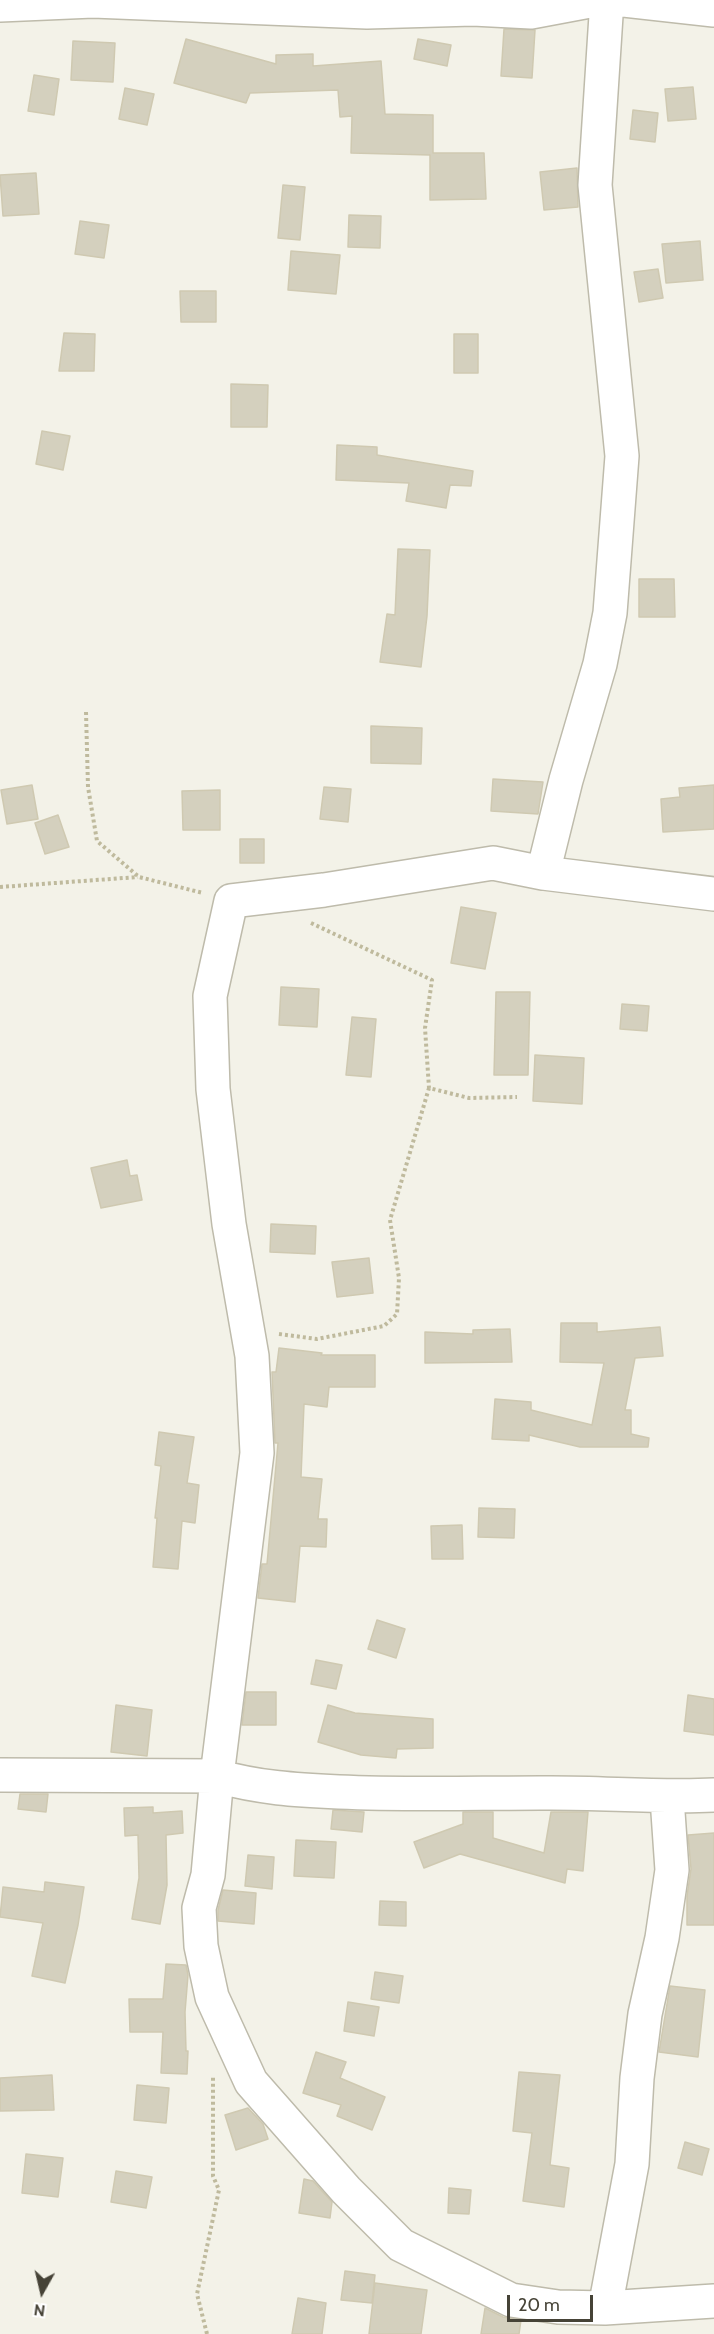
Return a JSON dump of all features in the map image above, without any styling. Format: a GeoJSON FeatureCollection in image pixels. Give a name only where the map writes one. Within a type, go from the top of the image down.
{"type":"FeatureCollection","features":[{"type":"Feature","properties":{"kind":"street"},"geometry":{"type":"LineString","coordinates":[[0,5],[93,1],[367,12],[473,9],[531,12],[595,0]]}},
{"type":"Feature","properties":{"kind":"street"},"geometry":{"type":"LineString","coordinates":[[543,873],[566,780],[600,664],[610,613],[622,468],[595,185],[607,0]]}},
{"type":"Feature","properties":{"kind":"street"},"geometry":{"type":"LineString","coordinates":[[624,0],[714,10]]}},
{"type":"Feature","properties":{"kind":"street"},"geometry":{"type":"LineString","coordinates":[[714,894],[543,873],[493,863],[324,890],[231,901],[210,996],[213,1089],[229,1224],[252,1356],[257,1453],[217,1776],[208,1875],[199,1908],[201,1946],[212,1997],[251,2082],[346,2190],[402,2245],[510,2300],[558,2307],[605,2308],[714,2301]]}},
{"type":"Feature","properties":{"kind":"street"},"geometry":{"type":"LineString","coordinates":[[0,1775],[217,1776],[248,1785],[375,1794],[569,1793],[667,1798],[714,1795]]}},
{"type":"Feature","properties":{"kind":"street"},"geometry":{"type":"LineString","coordinates":[[605,2308],[632,2164],[637,2078],[645,2014],[662,1938],[672,1870],[667,1798]]}},
{"type":"Feature","properties":{"kind":"path"},"geometry":{"type":"LineString","coordinates":[[86,712],[88,787],[97,842],[139,877]]}},
{"type":"Feature","properties":{"kind":"path"},"geometry":{"type":"LineString","coordinates":[[0,887],[139,877],[231,901]]}},
{"type":"Feature","properties":{"kind":"path"},"geometry":{"type":"LineString","coordinates":[[252,1356],[275,1333],[317,1339],[384,1326],[397,1314],[399,1278],[390,1220],[429,1088],[425,1028],[432,980],[303,919]]}},
{"type":"Feature","properties":{"kind":"path"},"geometry":{"type":"LineString","coordinates":[[429,1088],[469,1098],[517,1096]]}},
{"type":"Feature","properties":{"kind":"path"},"geometry":{"type":"LineString","coordinates":[[207,2334],[197,2294],[219,2190],[213,2176],[212,2069]]}},
{"type":"Feature","properties":{"kind":"building"},"geometry":{"type":"Polygon","coordinates":[[[504,29],[535,30],[532,78],[501,76],[504,29]]]}},
{"type":"Feature","properties":{"kind":"building"},"geometry":{"type":"Polygon","coordinates":[[[186,39],[276,64],[276,55],[313,54],[313,66],[381,61],[385,114],[433,115],[433,153],[484,153],[486,199],[430,200],[430,155],[351,153],[352,116],[340,117],[338,90],[250,93],[246,103],[174,83],[186,39]]]}},
{"type":"Feature","properties":{"kind":"building"},"geometry":{"type":"Polygon","coordinates":[[[418,39],[451,45],[447,66],[414,59],[418,39]]]}},
{"type":"Feature","properties":{"kind":"building"},"geometry":{"type":"Polygon","coordinates":[[[73,41],[115,43],[113,82],[71,80],[73,41]]]}},
{"type":"Feature","properties":{"kind":"building"},"geometry":{"type":"Polygon","coordinates":[[[34,75],[59,79],[54,115],[28,111],[34,75]]]}},
{"type":"Feature","properties":{"kind":"building"},"geometry":{"type":"Polygon","coordinates":[[[693,87],[696,119],[668,121],[665,89],[693,87]]]}},
{"type":"Feature","properties":{"kind":"building"},"geometry":{"type":"Polygon","coordinates":[[[125,88],[154,94],[147,125],[119,119],[125,88]]]}},
{"type":"Feature","properties":{"kind":"building"},"geometry":{"type":"Polygon","coordinates":[[[633,110],[658,113],[655,142],[630,139],[633,110]]]}},
{"type":"Feature","properties":{"kind":"building"},"geometry":{"type":"Polygon","coordinates":[[[577,168],[578,207],[544,210],[540,172],[577,168]]]}},
{"type":"Feature","properties":{"kind":"building"},"geometry":{"type":"Polygon","coordinates":[[[36,173],[39,214],[3,216],[0,175],[36,173]]]}},
{"type":"Feature","properties":{"kind":"building"},"geometry":{"type":"Polygon","coordinates":[[[283,185],[305,187],[300,240],[278,238],[283,185]]]}},
{"type":"Feature","properties":{"kind":"building"},"geometry":{"type":"Polygon","coordinates":[[[349,215],[381,216],[380,248],[348,247],[349,215]]]}},
{"type":"Feature","properties":{"kind":"building"},"geometry":{"type":"Polygon","coordinates":[[[80,221],[109,225],[104,258],[75,254],[80,221]]]}},
{"type":"Feature","properties":{"kind":"building"},"geometry":{"type":"Polygon","coordinates":[[[700,241],[703,280],[666,283],[662,244],[700,241]]]}},
{"type":"Feature","properties":{"kind":"building"},"geometry":{"type":"Polygon","coordinates":[[[291,251],[340,255],[336,294],[288,290],[291,251]]]}},
{"type":"Feature","properties":{"kind":"building"},"geometry":{"type":"Polygon","coordinates":[[[658,269],[663,298],[639,302],[634,272],[658,269]]]}},
{"type":"Feature","properties":{"kind":"building"},"geometry":{"type":"Polygon","coordinates":[[[180,291],[216,291],[216,322],[181,322],[180,291]]]}},
{"type":"Feature","properties":{"kind":"building"},"geometry":{"type":"Polygon","coordinates":[[[64,333],[95,334],[94,371],[59,371],[64,333]]]}},
{"type":"Feature","properties":{"kind":"building"},"geometry":{"type":"Polygon","coordinates":[[[454,334],[478,334],[478,373],[454,373],[454,334]]]}},
{"type":"Feature","properties":{"kind":"building"},"geometry":{"type":"Polygon","coordinates":[[[231,384],[268,385],[267,427],[231,427],[231,384]]]}},
{"type":"Feature","properties":{"kind":"building"},"geometry":{"type":"Polygon","coordinates":[[[42,431],[70,436],[63,470],[36,464],[42,431]]]}},
{"type":"Feature","properties":{"kind":"building"},"geometry":{"type":"Polygon","coordinates":[[[337,445],[377,447],[377,455],[473,471],[471,486],[450,485],[446,508],[406,501],[409,483],[336,480],[337,445]]]}},
{"type":"Feature","properties":{"kind":"building"},"geometry":{"type":"Polygon","coordinates":[[[398,549],[430,550],[427,616],[421,667],[380,662],[387,614],[395,615],[398,549]]]}},
{"type":"Feature","properties":{"kind":"building"},"geometry":{"type":"Polygon","coordinates":[[[639,579],[674,579],[675,617],[639,617],[639,579]]]}},
{"type":"Feature","properties":{"kind":"building"},"geometry":{"type":"Polygon","coordinates":[[[371,726],[422,728],[421,764],[371,763],[371,726]]]}},
{"type":"Feature","properties":{"kind":"building"},"geometry":{"type":"Polygon","coordinates":[[[493,779],[543,782],[538,814],[491,811],[493,779]]]}},
{"type":"Feature","properties":{"kind":"building"},"geometry":{"type":"Polygon","coordinates":[[[32,785],[38,819],[7,824],[1,790],[32,785]]]}},
{"type":"Feature","properties":{"kind":"building"},"geometry":{"type":"Polygon","coordinates":[[[714,785],[714,829],[663,832],[661,799],[680,797],[679,788],[714,785]]]}},
{"type":"Feature","properties":{"kind":"building"},"geometry":{"type":"Polygon","coordinates":[[[324,787],[351,789],[348,822],[320,819],[324,787]]]}},
{"type":"Feature","properties":{"kind":"building"},"geometry":{"type":"Polygon","coordinates":[[[220,790],[220,830],[183,830],[182,791],[220,790]]]}},
{"type":"Feature","properties":{"kind":"building"},"geometry":{"type":"Polygon","coordinates":[[[58,815],[69,847],[45,854],[35,823],[58,815]]]}},
{"type":"Feature","properties":{"kind":"building"},"geometry":{"type":"Polygon","coordinates":[[[240,839],[264,839],[264,863],[240,863],[240,839]]]}},
{"type":"Feature","properties":{"kind":"building"},"geometry":{"type":"Polygon","coordinates":[[[461,907],[496,913],[485,969],[451,963],[461,907]]]}},
{"type":"Feature","properties":{"kind":"building"},"geometry":{"type":"Polygon","coordinates":[[[281,987],[319,989],[317,1027],[279,1025],[281,987]]]}},
{"type":"Feature","properties":{"kind":"building"},"geometry":{"type":"Polygon","coordinates":[[[496,992],[530,992],[528,1075],[494,1075],[496,992]]]}},
{"type":"Feature","properties":{"kind":"building"},"geometry":{"type":"Polygon","coordinates":[[[622,1004],[649,1006],[647,1031],[620,1029],[622,1004]]]}},
{"type":"Feature","properties":{"kind":"building"},"geometry":{"type":"Polygon","coordinates":[[[352,1017],[376,1019],[371,1077],[346,1075],[352,1017]]]}},
{"type":"Feature","properties":{"kind":"building"},"geometry":{"type":"Polygon","coordinates":[[[535,1055],[584,1058],[582,1104],[533,1101],[535,1055]]]}},
{"type":"Feature","properties":{"kind":"building"},"geometry":{"type":"Polygon","coordinates":[[[127,1160],[130,1176],[137,1175],[142,1200],[101,1208],[91,1168],[127,1160]]]}},
{"type":"Feature","properties":{"kind":"building"},"geometry":{"type":"Polygon","coordinates":[[[271,1224],[316,1226],[315,1254],[270,1252],[271,1224]]]}},
{"type":"Feature","properties":{"kind":"building"},"geometry":{"type":"Polygon","coordinates":[[[369,1258],[373,1293],[337,1297],[332,1262],[369,1258]]]}},
{"type":"Feature","properties":{"kind":"building"},"geometry":{"type":"Polygon","coordinates":[[[561,1323],[597,1323],[597,1332],[660,1327],[663,1356],[635,1358],[625,1410],[631,1410],[631,1434],[649,1438],[648,1447],[580,1447],[529,1435],[529,1441],[492,1439],[495,1399],[531,1402],[531,1410],[592,1425],[604,1363],[560,1362],[561,1323]]]}},
{"type":"Feature","properties":{"kind":"building"},"geometry":{"type":"Polygon","coordinates":[[[510,1329],[512,1362],[425,1363],[425,1332],[473,1334],[473,1330],[510,1329]]]}},
{"type":"Feature","properties":{"kind":"building"},"geometry":{"type":"Polygon","coordinates":[[[279,1348],[322,1353],[321,1355],[375,1355],[375,1387],[329,1387],[327,1407],[304,1404],[301,1477],[322,1479],[318,1519],[327,1519],[326,1547],[300,1546],[295,1602],[258,1598],[262,1564],[267,1564],[278,1443],[275,1443],[272,1372],[276,1372],[279,1348]]]}},
{"type":"Feature","properties":{"kind":"building"},"geometry":{"type":"Polygon","coordinates":[[[159,1432],[194,1437],[187,1483],[199,1485],[195,1523],[182,1521],[178,1569],[153,1567],[157,1518],[155,1518],[161,1466],[155,1465],[159,1432]]]}},
{"type":"Feature","properties":{"kind":"building"},"geometry":{"type":"Polygon","coordinates":[[[479,1508],[515,1509],[514,1538],[478,1537],[479,1508]]]}},
{"type":"Feature","properties":{"kind":"building"},"geometry":{"type":"Polygon","coordinates":[[[462,1525],[463,1559],[432,1559],[431,1526],[462,1525]]]}},
{"type":"Feature","properties":{"kind":"building"},"geometry":{"type":"Polygon","coordinates":[[[377,1620],[405,1629],[396,1658],[368,1649],[377,1620]]]}},
{"type":"Feature","properties":{"kind":"building"},"geometry":{"type":"Polygon","coordinates":[[[316,1660],[342,1665],[336,1689],[311,1684],[316,1660]]]}},
{"type":"Feature","properties":{"kind":"building"},"geometry":{"type":"Polygon","coordinates":[[[246,1692],[276,1692],[276,1725],[242,1725],[246,1692]]]}},
{"type":"Feature","properties":{"kind":"building"},"geometry":{"type":"Polygon","coordinates":[[[688,1695],[714,1699],[714,1735],[684,1731],[688,1695]]]}},
{"type":"Feature","properties":{"kind":"building"},"geometry":{"type":"Polygon","coordinates":[[[116,1705],[152,1710],[147,1756],[111,1752],[116,1705]]]}},
{"type":"Feature","properties":{"kind":"building"},"geometry":{"type":"Polygon","coordinates":[[[328,1705],[355,1713],[433,1719],[433,1748],[397,1749],[396,1758],[361,1755],[318,1742],[328,1705]]]}},
{"type":"Feature","properties":{"kind":"building"},"geometry":{"type":"Polygon","coordinates":[[[20,1794],[48,1794],[46,1812],[18,1809],[20,1794]]]}},
{"type":"Feature","properties":{"kind":"building"},"geometry":{"type":"Polygon","coordinates":[[[153,1807],[153,1813],[182,1811],[183,1833],[166,1835],[167,1885],[160,1924],[132,1919],[139,1878],[138,1835],[125,1836],[124,1808],[153,1807]]]}},
{"type":"Feature","properties":{"kind":"building"},"geometry":{"type":"Polygon","coordinates":[[[333,1810],[364,1812],[362,1832],[331,1829],[333,1810]]]}},
{"type":"Feature","properties":{"kind":"building"},"geometry":{"type":"Polygon","coordinates":[[[463,1812],[493,1812],[493,1838],[544,1853],[551,1812],[588,1812],[583,1871],[567,1869],[565,1883],[460,1854],[424,1868],[414,1842],[463,1824],[463,1812]]]}},
{"type":"Feature","properties":{"kind":"building"},"geometry":{"type":"Polygon","coordinates":[[[714,1833],[714,1925],[687,1925],[687,1896],[691,1869],[688,1835],[714,1833]]]}},
{"type":"Feature","properties":{"kind":"building"},"geometry":{"type":"Polygon","coordinates":[[[296,1840],[336,1842],[334,1878],[294,1876],[296,1840]]]}},
{"type":"Feature","properties":{"kind":"building"},"geometry":{"type":"Polygon","coordinates":[[[248,1855],[274,1857],[272,1889],[245,1886],[248,1855]]]}},
{"type":"Feature","properties":{"kind":"building"},"geometry":{"type":"Polygon","coordinates":[[[45,1882],[84,1887],[65,1983],[32,1976],[43,1923],[0,1917],[3,1887],[44,1892],[45,1882]]]}},
{"type":"Feature","properties":{"kind":"building"},"geometry":{"type":"Polygon","coordinates":[[[223,1890],[256,1893],[254,1924],[218,1921],[223,1890]]]}},
{"type":"Feature","properties":{"kind":"building"},"geometry":{"type":"Polygon","coordinates":[[[380,1901],[406,1902],[406,1926],[379,1925],[380,1901]]]}},
{"type":"Feature","properties":{"kind":"building"},"geometry":{"type":"Polygon","coordinates":[[[166,1964],[186,1965],[188,1975],[185,2012],[187,2074],[161,2073],[163,2032],[130,2032],[129,1999],[163,1999],[166,1964]]]}},
{"type":"Feature","properties":{"kind":"building"},"geometry":{"type":"Polygon","coordinates":[[[375,1972],[403,1976],[399,2003],[371,1999],[375,1972]]]}},
{"type":"Feature","properties":{"kind":"building"},"geometry":{"type":"Polygon","coordinates":[[[670,1986],[705,1990],[698,2057],[659,2052],[670,1986]]]}},
{"type":"Feature","properties":{"kind":"building"},"geometry":{"type":"Polygon","coordinates":[[[348,2002],[379,2007],[374,2036],[344,2031],[348,2002]]]}},
{"type":"Feature","properties":{"kind":"building"},"geometry":{"type":"Polygon","coordinates":[[[316,2052],[346,2062],[340,2078],[385,2097],[372,2130],[337,2116],[341,2105],[303,2093],[316,2052]]]}},
{"type":"Feature","properties":{"kind":"building"},"geometry":{"type":"Polygon","coordinates":[[[519,2072],[560,2075],[550,2165],[569,2168],[564,2207],[523,2201],[532,2133],[513,2131],[519,2072]]]}},
{"type":"Feature","properties":{"kind":"building"},"geometry":{"type":"Polygon","coordinates":[[[52,2075],[54,2110],[0,2111],[0,2078],[52,2075]]]}},
{"type":"Feature","properties":{"kind":"building"},"geometry":{"type":"Polygon","coordinates":[[[137,2085],[169,2088],[166,2123],[134,2120],[137,2085]]]}},
{"type":"Feature","properties":{"kind":"building"},"geometry":{"type":"Polygon","coordinates":[[[248,2108],[263,2124],[268,2139],[236,2150],[225,2115],[248,2108]]]}},
{"type":"Feature","properties":{"kind":"building"},"geometry":{"type":"Polygon","coordinates":[[[685,2142],[709,2149],[702,2175],[678,2168],[685,2142]]]}},
{"type":"Feature","properties":{"kind":"building"},"geometry":{"type":"Polygon","coordinates":[[[26,2154],[63,2158],[58,2197],[22,2193],[26,2154]]]}},
{"type":"Feature","properties":{"kind":"building"},"geometry":{"type":"Polygon","coordinates":[[[116,2171],[152,2177],[146,2208],[111,2202],[116,2171]]]}},
{"type":"Feature","properties":{"kind":"building"},"geometry":{"type":"Polygon","coordinates":[[[304,2179],[313,2181],[332,2202],[330,2218],[299,2213],[304,2179]]]}},
{"type":"Feature","properties":{"kind":"building"},"geometry":{"type":"Polygon","coordinates":[[[449,2188],[471,2190],[469,2214],[448,2213],[449,2188]]]}},
{"type":"Feature","properties":{"kind":"building"},"geometry":{"type":"Polygon","coordinates":[[[345,2271],[375,2275],[372,2303],[341,2300],[345,2271]]]}},
{"type":"Feature","properties":{"kind":"building"},"geometry":{"type":"Polygon","coordinates":[[[375,2283],[427,2290],[421,2334],[369,2334],[375,2283]]]}},
{"type":"Feature","properties":{"kind":"building"},"geometry":{"type":"Polygon","coordinates":[[[298,2298],[326,2303],[322,2334],[292,2334],[298,2298]]]}},
{"type":"Feature","properties":{"kind":"building"},"geometry":{"type":"Polygon","coordinates":[[[485,2308],[503,2317],[521,2320],[519,2334],[481,2334],[485,2308]]]}}]}
